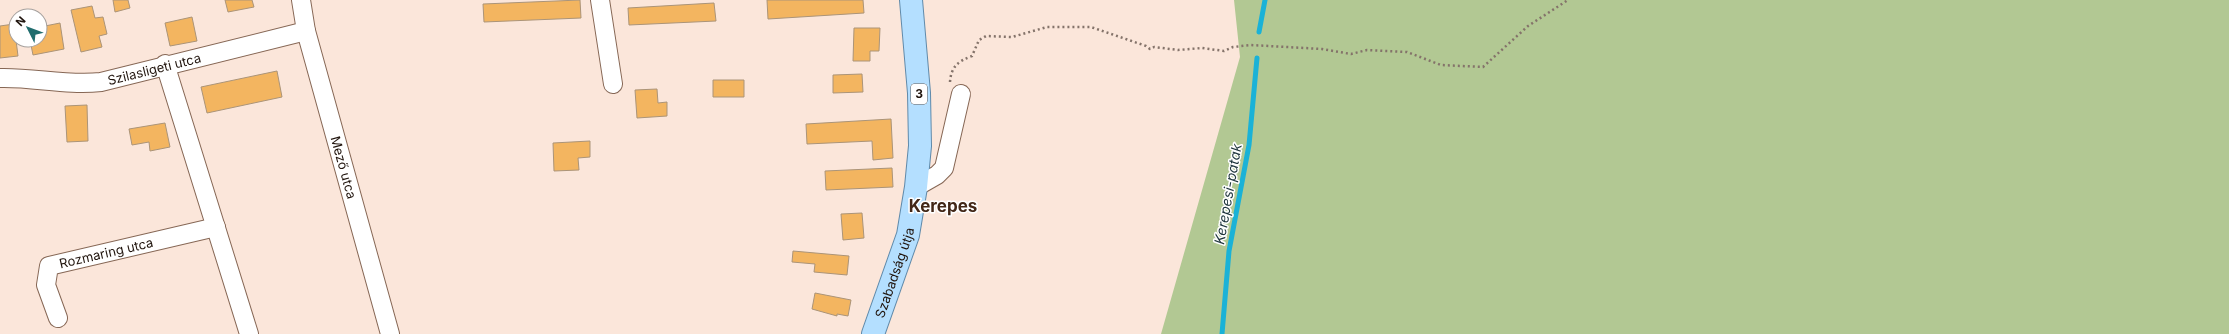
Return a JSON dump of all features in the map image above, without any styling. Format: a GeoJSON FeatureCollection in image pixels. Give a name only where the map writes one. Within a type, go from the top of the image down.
{"type":"FeatureCollection","features":[{"type":"Feature","properties":{"kind":"main road","name":"Szabadság útja"},"geometry":{"type":"LineString","coordinates":[[873,334],[908,235],[916,187],[920,146],[919,93],[911,0]]}},
{"type":"Feature","properties":{"kind":"street","name":"Mező utca"},"geometry":{"type":"LineString","coordinates":[[301,0],[306,30],[390,334]]}},
{"type":"Feature","properties":{"kind":"street"},"geometry":{"type":"LineString","coordinates":[[600,0],[613,84]]}},
{"type":"Feature","properties":{"kind":"street","name":"Szilasligeti utca"},"geometry":{"type":"LineString","coordinates":[[0,78],[22,77],[78,84],[102,82],[165,64],[306,30]]}},
{"type":"Feature","properties":{"kind":"street"},"geometry":{"type":"LineString","coordinates":[[165,64],[250,334]]}},
{"type":"Feature","properties":{"kind":"street"},"geometry":{"type":"LineString","coordinates":[[916,187],[937,175],[944,168],[961,94]]}},
{"type":"Feature","properties":{"kind":"street","name":"Rozmaring utca"},"geometry":{"type":"LineString","coordinates":[[58,318],[46,285],[49,266],[216,227]]}},
{"type":"Feature","properties":{"kind":"path"},"geometry":{"type":"LineString","coordinates":[[961,94],[950,82],[953,67],[963,59],[972,56],[979,40],[986,36],[1012,38],[1047,27],[1091,27],[1146,46],[1150,49],[1154,47],[1178,50],[1202,48],[1224,51],[1233,47],[1251,45],[1322,49],[1351,54],[1367,50],[1407,52],[1441,65],[1483,67],[1528,26],[1568,0]]}},
{"type":"Feature","properties":{"kind":"green space"},"geometry":{"type":"Polygon","coordinates":[[[1234,0],[2229,0],[2229,334],[1161,334],[1240,57],[1234,0]]]}},
{"type":"Feature","properties":{"kind":"building"},"geometry":{"type":"Polygon","coordinates":[[[113,0],[128,0],[130,8],[115,12],[113,0]]]}},
{"type":"Feature","properties":{"kind":"building"},"geometry":{"type":"Polygon","coordinates":[[[225,0],[252,0],[254,7],[228,12],[225,0]]]}},
{"type":"Feature","properties":{"kind":"building"},"geometry":{"type":"Polygon","coordinates":[[[580,0],[581,18],[484,22],[483,4],[580,0]]]}},
{"type":"Feature","properties":{"kind":"building"},"geometry":{"type":"Polygon","coordinates":[[[767,0],[863,0],[864,13],[768,19],[767,0]]]}},
{"type":"Feature","properties":{"kind":"building"},"geometry":{"type":"Polygon","coordinates":[[[714,3],[716,21],[629,25],[628,8],[714,3]]]}},
{"type":"Feature","properties":{"kind":"building"},"geometry":{"type":"Polygon","coordinates":[[[92,6],[95,18],[103,17],[107,34],[99,36],[102,47],[81,52],[71,10],[92,6]]]}},
{"type":"Feature","properties":{"kind":"building"},"geometry":{"type":"Polygon","coordinates":[[[192,17],[197,41],[170,46],[165,23],[192,17]]]}},
{"type":"Feature","properties":{"kind":"building"},"geometry":{"type":"Polygon","coordinates":[[[60,23],[64,49],[33,55],[32,48],[48,48],[48,25],[60,23]]]}},
{"type":"Feature","properties":{"kind":"building"},"geometry":{"type":"Polygon","coordinates":[[[8,25],[8,48],[17,48],[18,56],[0,58],[0,26],[8,25]]]}},
{"type":"Feature","properties":{"kind":"building"},"geometry":{"type":"Polygon","coordinates":[[[854,28],[880,28],[879,51],[870,51],[870,61],[853,61],[854,28]]]}},
{"type":"Feature","properties":{"kind":"building"},"geometry":{"type":"Polygon","coordinates":[[[277,71],[282,97],[207,113],[201,87],[277,71]]]}},
{"type":"Feature","properties":{"kind":"building"},"geometry":{"type":"Polygon","coordinates":[[[862,74],[863,92],[833,93],[833,75],[862,74]]]}},
{"type":"Feature","properties":{"kind":"building"},"geometry":{"type":"Polygon","coordinates":[[[713,80],[744,80],[744,97],[713,97],[713,80]]]}},
{"type":"Feature","properties":{"kind":"building"},"geometry":{"type":"Polygon","coordinates":[[[657,89],[658,103],[667,102],[667,116],[637,118],[635,90],[657,89]]]}},
{"type":"Feature","properties":{"kind":"building"},"geometry":{"type":"Polygon","coordinates":[[[87,105],[88,141],[67,142],[65,106],[87,105]]]}},
{"type":"Feature","properties":{"kind":"building"},"geometry":{"type":"Polygon","coordinates":[[[891,119],[893,158],[873,160],[872,141],[807,144],[806,124],[891,119]]]}},
{"type":"Feature","properties":{"kind":"building"},"geometry":{"type":"Polygon","coordinates":[[[165,123],[170,147],[150,151],[149,142],[132,145],[129,129],[165,123]]]}},
{"type":"Feature","properties":{"kind":"building"},"geometry":{"type":"Polygon","coordinates":[[[590,141],[590,157],[578,158],[579,170],[554,171],[553,143],[590,141]]]}},
{"type":"Feature","properties":{"kind":"building"},"geometry":{"type":"Polygon","coordinates":[[[892,168],[893,187],[826,190],[825,171],[892,168]]]}},
{"type":"Feature","properties":{"kind":"building"},"geometry":{"type":"Polygon","coordinates":[[[862,213],[864,238],[843,240],[841,214],[862,213]]]}},
{"type":"Feature","properties":{"kind":"building"},"geometry":{"type":"Polygon","coordinates":[[[793,251],[849,256],[847,275],[814,272],[815,264],[792,262],[793,251]]]}},
{"type":"Feature","properties":{"kind":"building"},"geometry":{"type":"Polygon","coordinates":[[[815,293],[851,300],[848,316],[837,314],[837,316],[812,309],[815,293]]]}},
{"type":"Feature","properties":{"kind":"waterway","name":"Kerepesi-patak"},"geometry":{"type":"LineString","coordinates":[[1259,32],[1265,0]]}},
{"type":"Feature","properties":{"kind":"waterway","name":"Kerepesi-patak"},"geometry":{"type":"LineString","coordinates":[[1222,334],[1229,251],[1249,145],[1257,58]]}},
{"type":"Feature","properties":{"kind":"district","name":"Kerepes"},"geometry":{"type":"Point","coordinates":[943,206]}}]}
